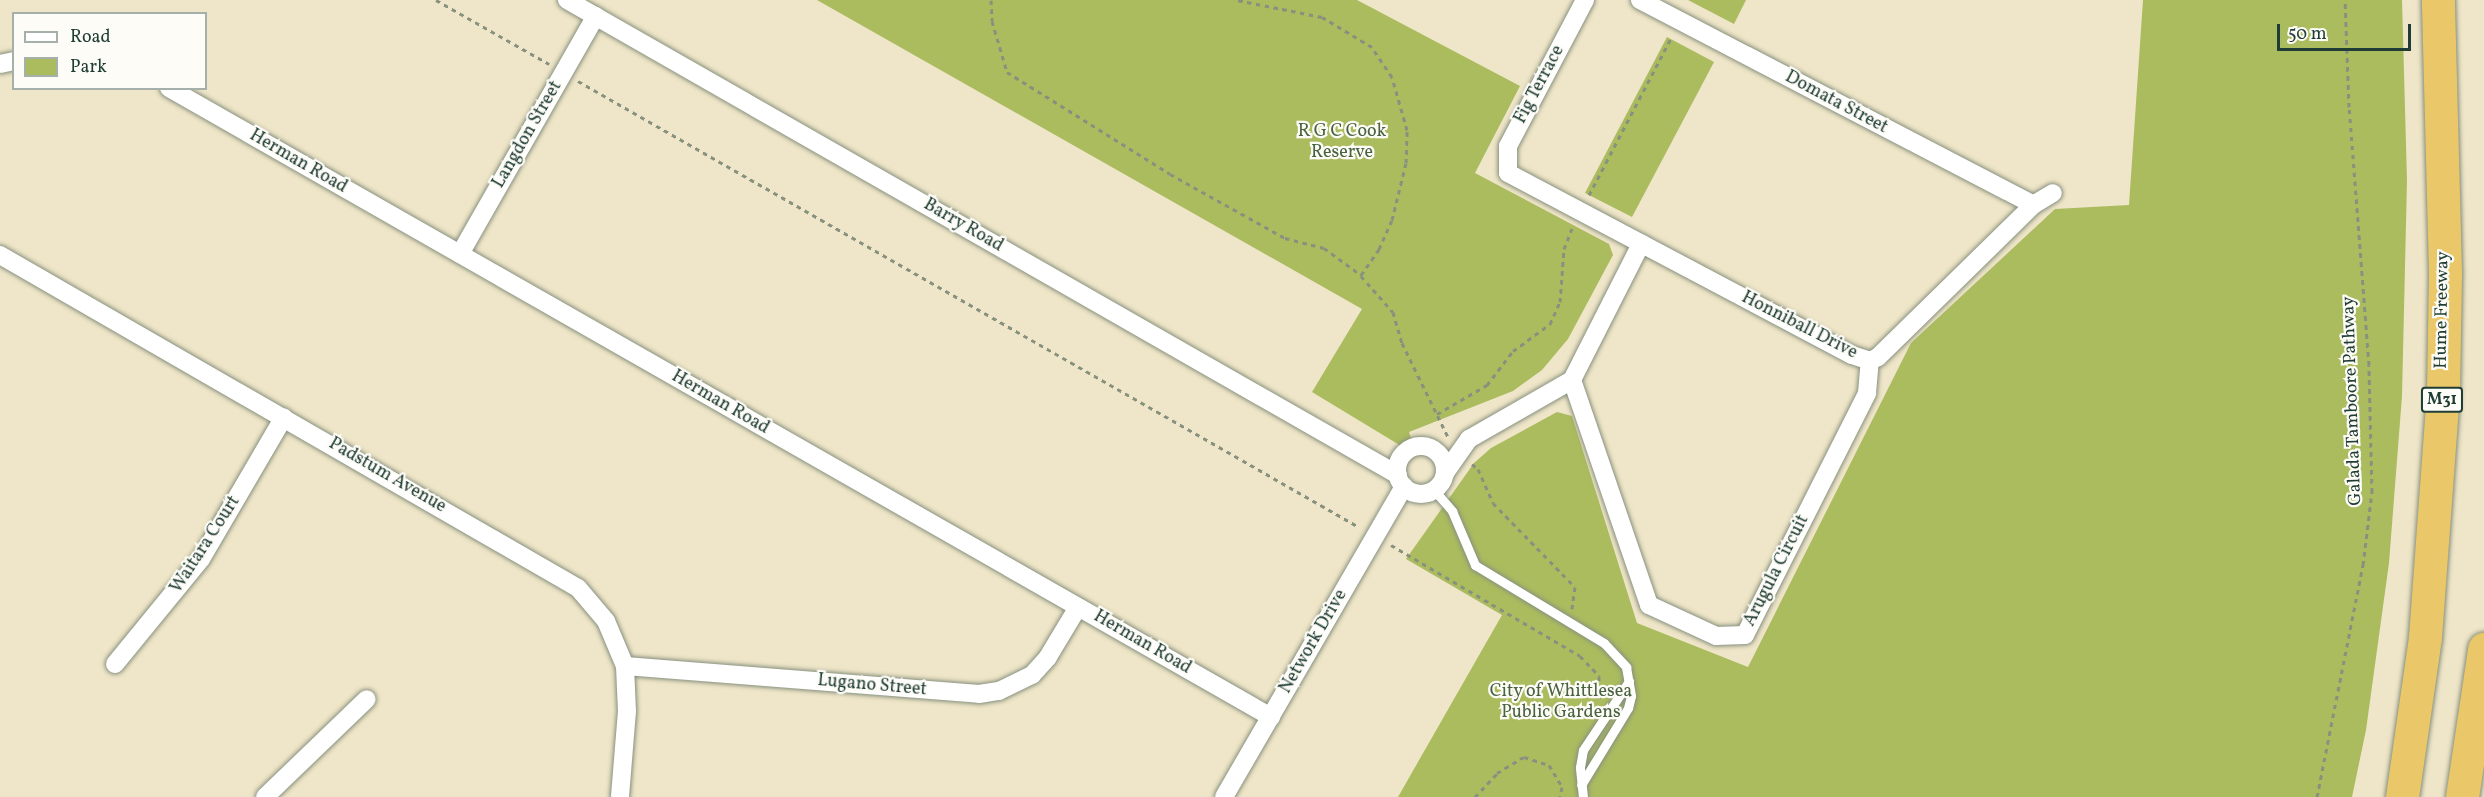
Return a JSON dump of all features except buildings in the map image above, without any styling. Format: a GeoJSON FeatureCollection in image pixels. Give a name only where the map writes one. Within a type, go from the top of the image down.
{"type":"FeatureCollection","features":[{"type":"Feature","properties":{"kind":"highway","name":"Hume Freeway"},"geometry":{"type":"LineString","coordinates":[[2402,797],[2425,637],[2442,401],[2445,272],[2438,0]]}},
{"type":"Feature","properties":{"kind":"highway"},"geometry":{"type":"LineString","coordinates":[[2462,797],[2484,649]]}},
{"type":"Feature","properties":{"kind":"street","name":"Barry Road"},"geometry":{"type":"LineString","coordinates":[[567,0],[1360,451],[1401,481]]}},
{"type":"Feature","properties":{"kind":"street","name":"Fig Terrace"},"geometry":{"type":"LineString","coordinates":[[1508,172],[1508,146],[1585,0]]}},
{"type":"Feature","properties":{"kind":"street","name":"Domata Street"},"geometry":{"type":"LineString","coordinates":[[1640,0],[2033,205]]}},
{"type":"Feature","properties":{"kind":"street","name":"Langdon Street"},"geometry":{"type":"LineString","coordinates":[[460,254],[596,16]]}},
{"type":"Feature","properties":{"kind":"street","name":"Herman Road"},"geometry":{"type":"LineString","coordinates":[[173,90],[1271,717]]}},
{"type":"Feature","properties":{"kind":"street","name":"Honniball Drive"},"geometry":{"type":"LineString","coordinates":[[1508,172],[1852,355],[1870,361],[1878,357],[2033,205],[2053,193]]}},
{"type":"Feature","properties":{"kind":"street"},"geometry":{"type":"LineString","coordinates":[[1453,448],[1445,473],[1434,490],[1414,493],[1401,481],[1398,461],[1404,453],[1422,446],[1453,448],[1572,380],[1641,244]]}},
{"type":"Feature","properties":{"kind":"street","name":"Padstum Avenue"},"geometry":{"type":"LineString","coordinates":[[0,255],[578,588],[606,621],[625,666],[627,711],[620,797]]}},
{"type":"Feature","properties":{"kind":"street","name":"Arugula Circuit"},"geometry":{"type":"LineString","coordinates":[[1572,380],[1649,604],[1716,636],[1745,635],[1867,393],[1870,361]]}},
{"type":"Feature","properties":{"kind":"street","name":"Waitara Court"},"geometry":{"type":"LineString","coordinates":[[115,664],[201,559],[284,417]]}},
{"type":"Feature","properties":{"kind":"street"},"geometry":{"type":"LineString","coordinates":[[1422,446],[1440,454],[1445,473]]}},
{"type":"Feature","properties":{"kind":"street","name":"Barry Road"},"geometry":{"type":"LineString","coordinates":[[1360,451],[1404,453]]}},
{"type":"Feature","properties":{"kind":"street","name":"Network Drive"},"geometry":{"type":"LineString","coordinates":[[1224,797],[1375,536],[1401,481]]}},
{"type":"Feature","properties":{"kind":"street","name":"Lugano Street"},"geometry":{"type":"LineString","coordinates":[[625,666],[979,694],[999,691],[1032,675],[1048,657],[1078,607]]}},
{"type":"Feature","properties":{"kind":"street"},"geometry":{"type":"LineString","coordinates":[[264,797],[367,699]]}},
{"type":"Feature","properties":{"kind":"lane"},"geometry":{"type":"LineString","coordinates":[[1434,490],[1452,511],[1475,565],[1566,620],[1618,655],[1626,667],[1629,681],[1628,708],[1581,785]]}},
{"type":"Feature","properties":{"kind":"lane"},"geometry":{"type":"LineString","coordinates":[[1583,797],[1581,785],[1583,750],[1629,681]]}},
{"type":"Feature","properties":{"kind":"path"},"geometry":{"type":"LineString","coordinates":[[436,0],[1375,536],[1580,656],[1599,676],[1599,703]]}},
{"type":"Feature","properties":{"kind":"path"},"geometry":{"type":"LineString","coordinates":[[991,0],[992,21],[1007,72],[1170,174],[1285,238],[1324,248],[1361,275],[1393,312],[1402,343],[1453,448],[1478,469],[1494,503],[1575,587],[1574,606],[1566,620]]}},
{"type":"Feature","properties":{"kind":"path"},"geometry":{"type":"LineString","coordinates":[[1237,0],[1322,17],[1372,46],[1392,77],[1407,130],[1405,173],[1392,220],[1379,249],[1361,275]]}},
{"type":"Feature","properties":{"kind":"path","name":"Galada Tamboore Pathway"},"geometry":{"type":"LineString","coordinates":[[2317,797],[2363,564],[2372,492],[2369,365],[2349,107],[2345,0]]}},
{"type":"Feature","properties":{"kind":"path"},"geometry":{"type":"LineString","coordinates":[[1475,797],[1497,773],[1524,757],[1549,765],[1562,787],[1560,797]]}},
{"type":"Feature","properties":{"kind":"green space","name":"R G C Cook Reserve"},"geometry":{"type":"Polygon","coordinates":[[[817,0],[1357,0],[1520,86],[1475,173],[1609,244],[1613,255],[1568,339],[1542,370],[1513,391],[1409,432],[1416,455],[1312,392],[1362,309],[817,0]]]}},
{"type":"Feature","properties":{"kind":"green space"},"geometry":{"type":"Polygon","coordinates":[[[1688,0],[1746,0],[1734,24],[1688,0]]]}},
{"type":"Feature","properties":{"kind":"green space","name":"City of Whittlesea Public Gardens"},"geometry":{"type":"Polygon","coordinates":[[[2143,0],[2402,0],[2407,181],[2402,396],[2389,563],[2366,730],[2352,797],[1398,797],[1502,615],[1406,559],[1474,463],[1491,448],[1557,412],[1572,416],[1637,623],[1748,667],[1911,343],[2055,209],[2129,205],[2143,0]]]}},
{"type":"Feature","properties":{"kind":"green space"},"geometry":{"type":"Polygon","coordinates":[[[1667,37],[1714,62],[1632,217],[1585,193],[1667,37]]]}}]}
